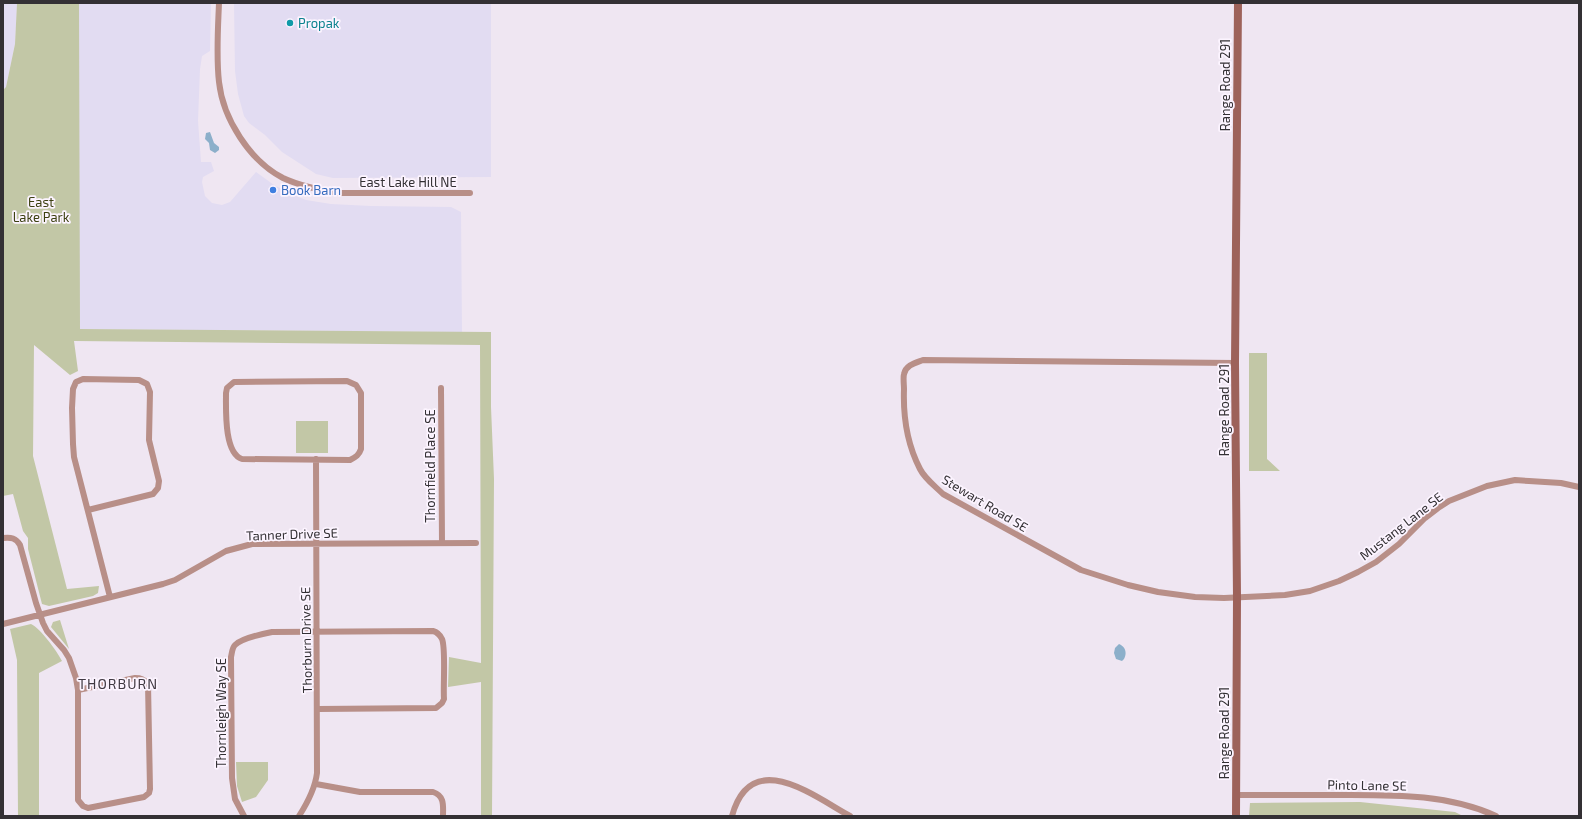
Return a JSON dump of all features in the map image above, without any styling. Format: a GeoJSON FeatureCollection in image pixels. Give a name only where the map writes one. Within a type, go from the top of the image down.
{"type":"FeatureCollection","features":[{"type":"Feature","properties":{"kind":"street","name":"East Lake Hill NE"},"geometry":{"type":"LineString","coordinates":[[219,3],[218,61],[219,84],[223,103],[229,120],[237,135],[265,165],[283,177],[302,185],[328,191],[346,193],[470,193]]}},
{"type":"Feature","properties":{"kind":"street","name":"Range Road 291"},"geometry":{"type":"LineString","coordinates":[[1236,816],[1237,597],[1235,363],[1238,3]]}},
{"type":"Feature","properties":{"kind":"street","name":"Stewart Road SE"},"geometry":{"type":"LineString","coordinates":[[1235,363],[923,360],[911,364],[904,373],[903,411],[912,451],[921,470],[929,481],[943,494],[1081,570],[1128,585],[1158,592],[1195,597],[1237,597]]}},
{"type":"Feature","properties":{"kind":"street"},"geometry":{"type":"LineString","coordinates":[[88,510],[153,494],[158,488],[159,481],[149,440],[150,392],[147,384],[143,381],[83,379],[78,380],[74,386],[72,408],[73,444],[88,510],[110,597]]}},
{"type":"Feature","properties":{"kind":"street"},"geometry":{"type":"LineString","coordinates":[[234,382],[347,382],[356,384],[361,393],[361,449],[358,455],[350,460],[316,459],[242,459],[237,457],[232,452],[228,431],[226,400],[227,388],[234,382]]}},
{"type":"Feature","properties":{"kind":"street","name":"Thornfield Place SE"},"geometry":{"type":"LineString","coordinates":[[441,388],[442,543]]}},
{"type":"Feature","properties":{"kind":"street","name":"Thorburn Drive SE"},"geometry":{"type":"LineString","coordinates":[[299,816],[312,796],[316,784],[317,773],[318,709],[316,459]]}},
{"type":"Feature","properties":{"kind":"street","name":"Mustang Lane SE"},"geometry":{"type":"LineString","coordinates":[[1237,597],[1285,595],[1310,591],[1358,572],[1376,562],[1399,544],[1425,518],[1438,508],[1449,501],[1487,486],[1515,480],[1561,483],[1579,487]]}},
{"type":"Feature","properties":{"kind":"street"},"geometry":{"type":"LineString","coordinates":[[3,538],[15,538],[20,545],[39,615],[47,631],[69,658],[76,678],[78,690],[77,795],[80,804],[88,808],[144,797],[149,793],[150,789],[148,684],[141,678],[135,678],[78,690]]}},
{"type":"Feature","properties":{"kind":"street","name":"Tanner Drive SE"},"geometry":{"type":"LineString","coordinates":[[3,624],[175,580],[215,556],[240,546],[259,544],[317,543],[476,543]]}},
{"type":"Feature","properties":{"kind":"street","name":"Thornleigh Way SE"},"geometry":{"type":"LineString","coordinates":[[244,816],[236,799],[232,778],[232,651],[235,645],[239,642],[261,634],[272,632],[433,631],[440,636],[443,645],[444,699],[436,708],[318,709]]}},
{"type":"Feature","properties":{"kind":"street"},"geometry":{"type":"LineString","coordinates":[[732,816],[739,796],[749,786],[761,781],[773,779],[792,784],[850,816]]}},
{"type":"Feature","properties":{"kind":"street"},"geometry":{"type":"LineString","coordinates":[[316,784],[360,792],[437,793],[442,799],[443,816]]}},
{"type":"Feature","properties":{"kind":"street","name":"Pinto Lane SE"},"geometry":{"type":"LineString","coordinates":[[1236,795],[1393,795],[1436,799],[1463,805],[1496,816]]}},
{"type":"Feature","properties":{"kind":"shaded area"},"geometry":{"type":"Polygon","coordinates":[[[3,3],[17,3],[15,44],[6,87],[3,90],[3,3]]]}},
{"type":"Feature","properties":{"kind":"shaded area"},"geometry":{"type":"Polygon","coordinates":[[[79,3],[211,3],[210,51],[202,56],[198,121],[201,162],[211,162],[214,171],[203,177],[202,182],[205,196],[212,203],[222,205],[230,202],[256,172],[274,185],[306,200],[331,204],[371,206],[451,207],[461,212],[462,332],[79,329],[79,3]]]}},
{"type":"Feature","properties":{"kind":"shaded area"},"geometry":{"type":"Polygon","coordinates":[[[491,3],[491,177],[333,178],[316,174],[282,152],[265,135],[249,123],[244,116],[238,94],[235,71],[234,4],[491,3]]]}},
{"type":"Feature","properties":{"kind":"green space","name":"East Lake Park"},"geometry":{"type":"Polygon","coordinates":[[[17,3],[79,3],[80,329],[491,332],[491,407],[494,479],[492,816],[481,816],[481,682],[448,687],[449,657],[481,663],[480,345],[74,341],[78,371],[70,375],[34,345],[33,456],[67,589],[99,586],[98,593],[93,596],[49,606],[42,604],[28,549],[28,538],[23,531],[13,494],[3,496],[3,90],[6,87],[15,44],[17,3]]]}},
{"type":"Feature","properties":{"kind":"green space"},"geometry":{"type":"Polygon","coordinates":[[[1249,353],[1267,353],[1267,459],[1280,471],[1249,471],[1249,353]]]}},
{"type":"Feature","properties":{"kind":"green space"},"geometry":{"type":"Polygon","coordinates":[[[296,421],[328,421],[328,453],[296,453],[296,421]]]}},
{"type":"Feature","properties":{"kind":"green space"},"geometry":{"type":"Polygon","coordinates":[[[60,620],[69,649],[51,627],[53,622],[60,620]]]}},
{"type":"Feature","properties":{"kind":"green space"},"geometry":{"type":"Polygon","coordinates":[[[31,624],[35,626],[48,640],[62,661],[39,673],[39,816],[18,816],[17,660],[10,629],[31,624]]]}},
{"type":"Feature","properties":{"kind":"green space"},"geometry":{"type":"Polygon","coordinates":[[[236,762],[268,762],[268,780],[256,797],[242,802],[237,786],[236,762]]]}},
{"type":"Feature","properties":{"kind":"green space"},"geometry":{"type":"Polygon","coordinates":[[[1360,802],[1455,812],[1463,816],[1249,816],[1250,803],[1360,802]]]}},
{"type":"Feature","properties":{"kind":"water"},"geometry":{"type":"Polygon","coordinates":[[[210,132],[214,143],[219,147],[219,150],[215,153],[210,150],[209,143],[205,139],[206,133],[210,132]]]}},
{"type":"Feature","properties":{"kind":"water"},"geometry":{"type":"Polygon","coordinates":[[[1119,644],[1126,652],[1122,661],[1116,659],[1114,653],[1115,648],[1119,644]]]}},
{"type":"Feature","properties":{"kind":"place","name":"Propak"},"geometry":{"type":"Point","coordinates":[290,23]}},
{"type":"Feature","properties":{"kind":"place","name":"Book Barn"},"geometry":{"type":"Point","coordinates":[273,190]}},
{"type":"Feature","properties":{"kind":"district","name":"THORBURN"},"geometry":{"type":"Point","coordinates":[118,683]}}]}
